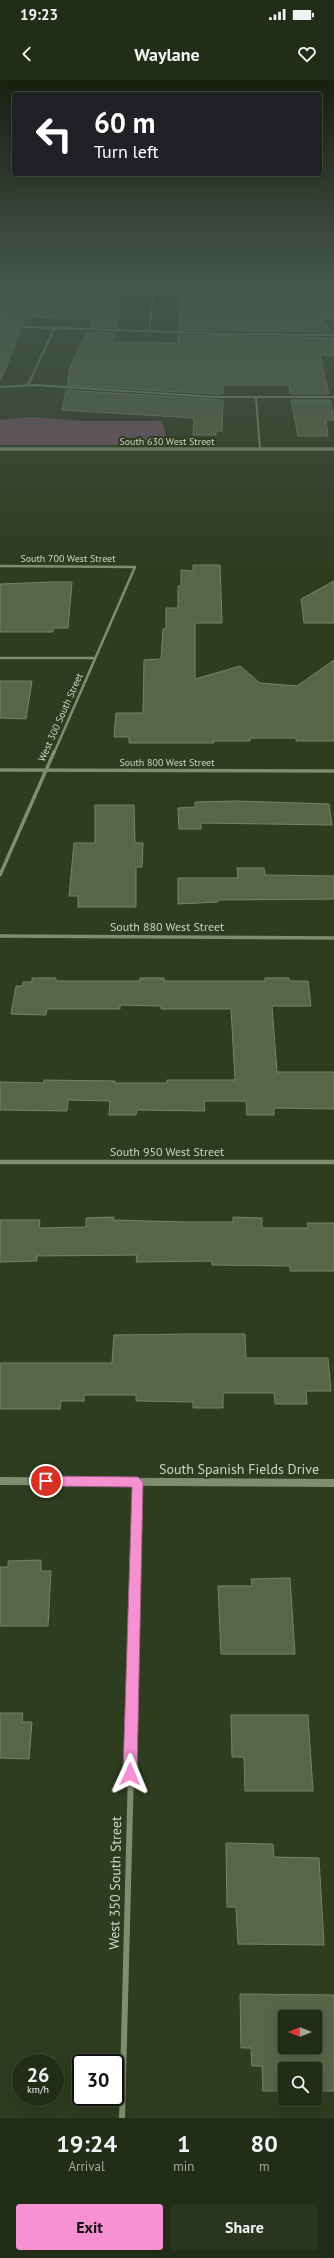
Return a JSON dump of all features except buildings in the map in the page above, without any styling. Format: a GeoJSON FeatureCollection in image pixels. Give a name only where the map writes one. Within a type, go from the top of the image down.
{"type":"FeatureCollection","features":[{"type":"Feature","properties":{"kind":"street"},"geometry":{"type":"LineString","coordinates":[[28,385],[30,381]]}},
{"type":"Feature","properties":{"kind":"street"},"geometry":{"type":"LineString","coordinates":[[0,387],[28,385],[256,398],[334,397]]}},
{"type":"Feature","properties":{"kind":"street"},"geometry":{"type":"LineString","coordinates":[[256,398],[260,449]]}},
{"type":"Feature","properties":{"kind":"street","name":"South 630 West Street"},"geometry":{"type":"LineString","coordinates":[[0,449],[334,449]]}},
{"type":"Feature","properties":{"kind":"street","name":"South 700 West Street"},"geometry":{"type":"LineString","coordinates":[[0,566],[135,567]]}},
{"type":"Feature","properties":{"kind":"street","name":"West 300 South Street"},"geometry":{"type":"LineString","coordinates":[[0,874],[135,567]]}},
{"type":"Feature","properties":{"kind":"street"},"geometry":{"type":"LineString","coordinates":[[0,658],[95,658]]}},
{"type":"Feature","properties":{"kind":"street","name":"South 800 West Street"},"geometry":{"type":"LineString","coordinates":[[0,770],[334,770]]}},
{"type":"Feature","properties":{"kind":"street","name":"South 880 West Street"},"geometry":{"type":"LineString","coordinates":[[0,936],[334,938]]}},
{"type":"Feature","properties":{"kind":"street","name":"South 950 West Street"},"geometry":{"type":"LineString","coordinates":[[0,1162],[334,1162]]}},
{"type":"Feature","properties":{"kind":"street","name":"South Spanish Fields Drive"},"geometry":{"type":"LineString","coordinates":[[0,1481],[334,1483]]}},
{"type":"Feature","properties":{"kind":"street","name":"West 350 South Street"},"geometry":{"type":"LineString","coordinates":[[122,2118],[138,1482]]}},
{"type":"Feature","properties":{"kind":"shaded area"},"geometry":{"type":"Polygon","coordinates":[[[32,417],[82,421],[162,421],[169,445],[0,445],[0,420],[32,417]]]}},
{"type":"Feature","properties":{"kind":"route"},"geometry":{"type":"LineString","coordinates":[[46,1481],[138,1482],[130,1774]]}}]}
